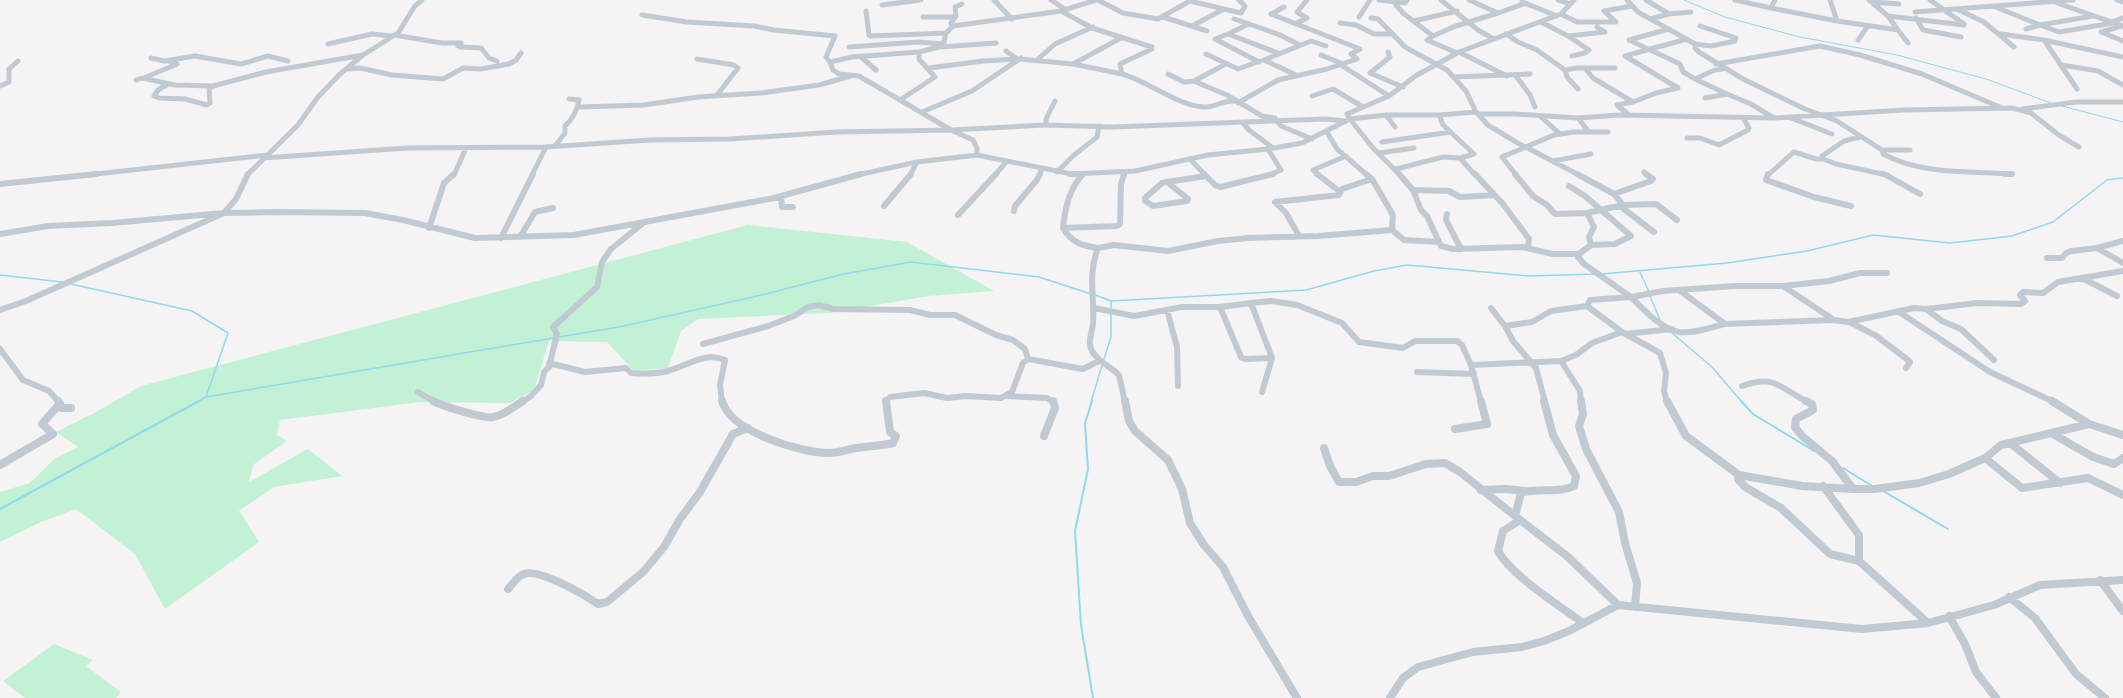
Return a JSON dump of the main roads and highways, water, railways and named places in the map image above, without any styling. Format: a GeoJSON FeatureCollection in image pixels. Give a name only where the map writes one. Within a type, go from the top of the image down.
{"type":"FeatureCollection","features":[{"type":"Feature","properties":{"kind":"waterway"},"geometry":{"type":"LineString","coordinates":[[1684,0],[1725,17],[1800,37],[1897,55],[1986,79],[2051,103]]}},
{"type":"Feature","properties":{"kind":"waterway"},"geometry":{"type":"LineString","coordinates":[[2062,106],[2123,122]]}},
{"type":"Feature","properties":{"kind":"waterway"},"geometry":{"type":"LineString","coordinates":[[1602,274],[1727,263],[1807,251],[1873,235],[1950,243],[2012,236],[2053,222],[2107,180],[2123,178]]}},
{"type":"Feature","properties":{"kind":"waterway"},"geometry":{"type":"LineString","coordinates":[[559,337],[619,327],[753,297],[844,274],[911,262],[1039,277],[1091,294]]}},
{"type":"Feature","properties":{"kind":"waterway"},"geometry":{"type":"LineString","coordinates":[[1111,301],[1306,290],[1374,271],[1407,265],[1530,276],[1594,274]]}},
{"type":"Feature","properties":{"kind":"waterway"},"geometry":{"type":"LineString","coordinates":[[1640,272],[1649,292]]}},
{"type":"Feature","properties":{"kind":"waterway"},"geometry":{"type":"LineString","coordinates":[[0,275],[62,282]]}},
{"type":"Feature","properties":{"kind":"waterway"},"geometry":{"type":"LineString","coordinates":[[71,284],[192,311],[228,333],[206,397]]}},
{"type":"Feature","properties":{"kind":"waterway"},"geometry":{"type":"LineString","coordinates":[[1095,295],[1111,301]]}},
{"type":"Feature","properties":{"kind":"waterway"},"geometry":{"type":"LineString","coordinates":[[1650,296],[1660,320]]}},
{"type":"Feature","properties":{"kind":"waterway"},"geometry":{"type":"LineString","coordinates":[[1111,301],[1111,308]]}},
{"type":"Feature","properties":{"kind":"waterway"},"geometry":{"type":"LineString","coordinates":[[1104,359],[1111,337],[1111,314]]}},
{"type":"Feature","properties":{"kind":"waterway"},"geometry":{"type":"LineString","coordinates":[[1672,333],[1712,367],[1742,402]]}},
{"type":"Feature","properties":{"kind":"waterway"},"geometry":{"type":"LineString","coordinates":[[206,397],[553,338]]}},
{"type":"Feature","properties":{"kind":"waterway"},"geometry":{"type":"LineString","coordinates":[[1091,402],[1102,365]]}},
{"type":"Feature","properties":{"kind":"waterway"},"geometry":{"type":"LineString","coordinates":[[197,402],[206,397]]}},
{"type":"Feature","properties":{"kind":"waterway"},"geometry":{"type":"LineString","coordinates":[[0,509],[199,401]]}},
{"type":"Feature","properties":{"kind":"waterway"},"geometry":{"type":"LineString","coordinates":[[1092,401],[1085,423],[1088,469],[1075,531],[1081,625],[1093,698]]}},
{"type":"Feature","properties":{"kind":"waterway"},"geometry":{"type":"LineString","coordinates":[[1741,401],[1753,414],[1814,451]]}},
{"type":"Feature","properties":{"kind":"waterway"},"geometry":{"type":"LineString","coordinates":[[1843,468],[1872,486]]}},
{"type":"Feature","properties":{"kind":"waterway"},"geometry":{"type":"LineString","coordinates":[[1883,491],[1948,529]]}}]}
